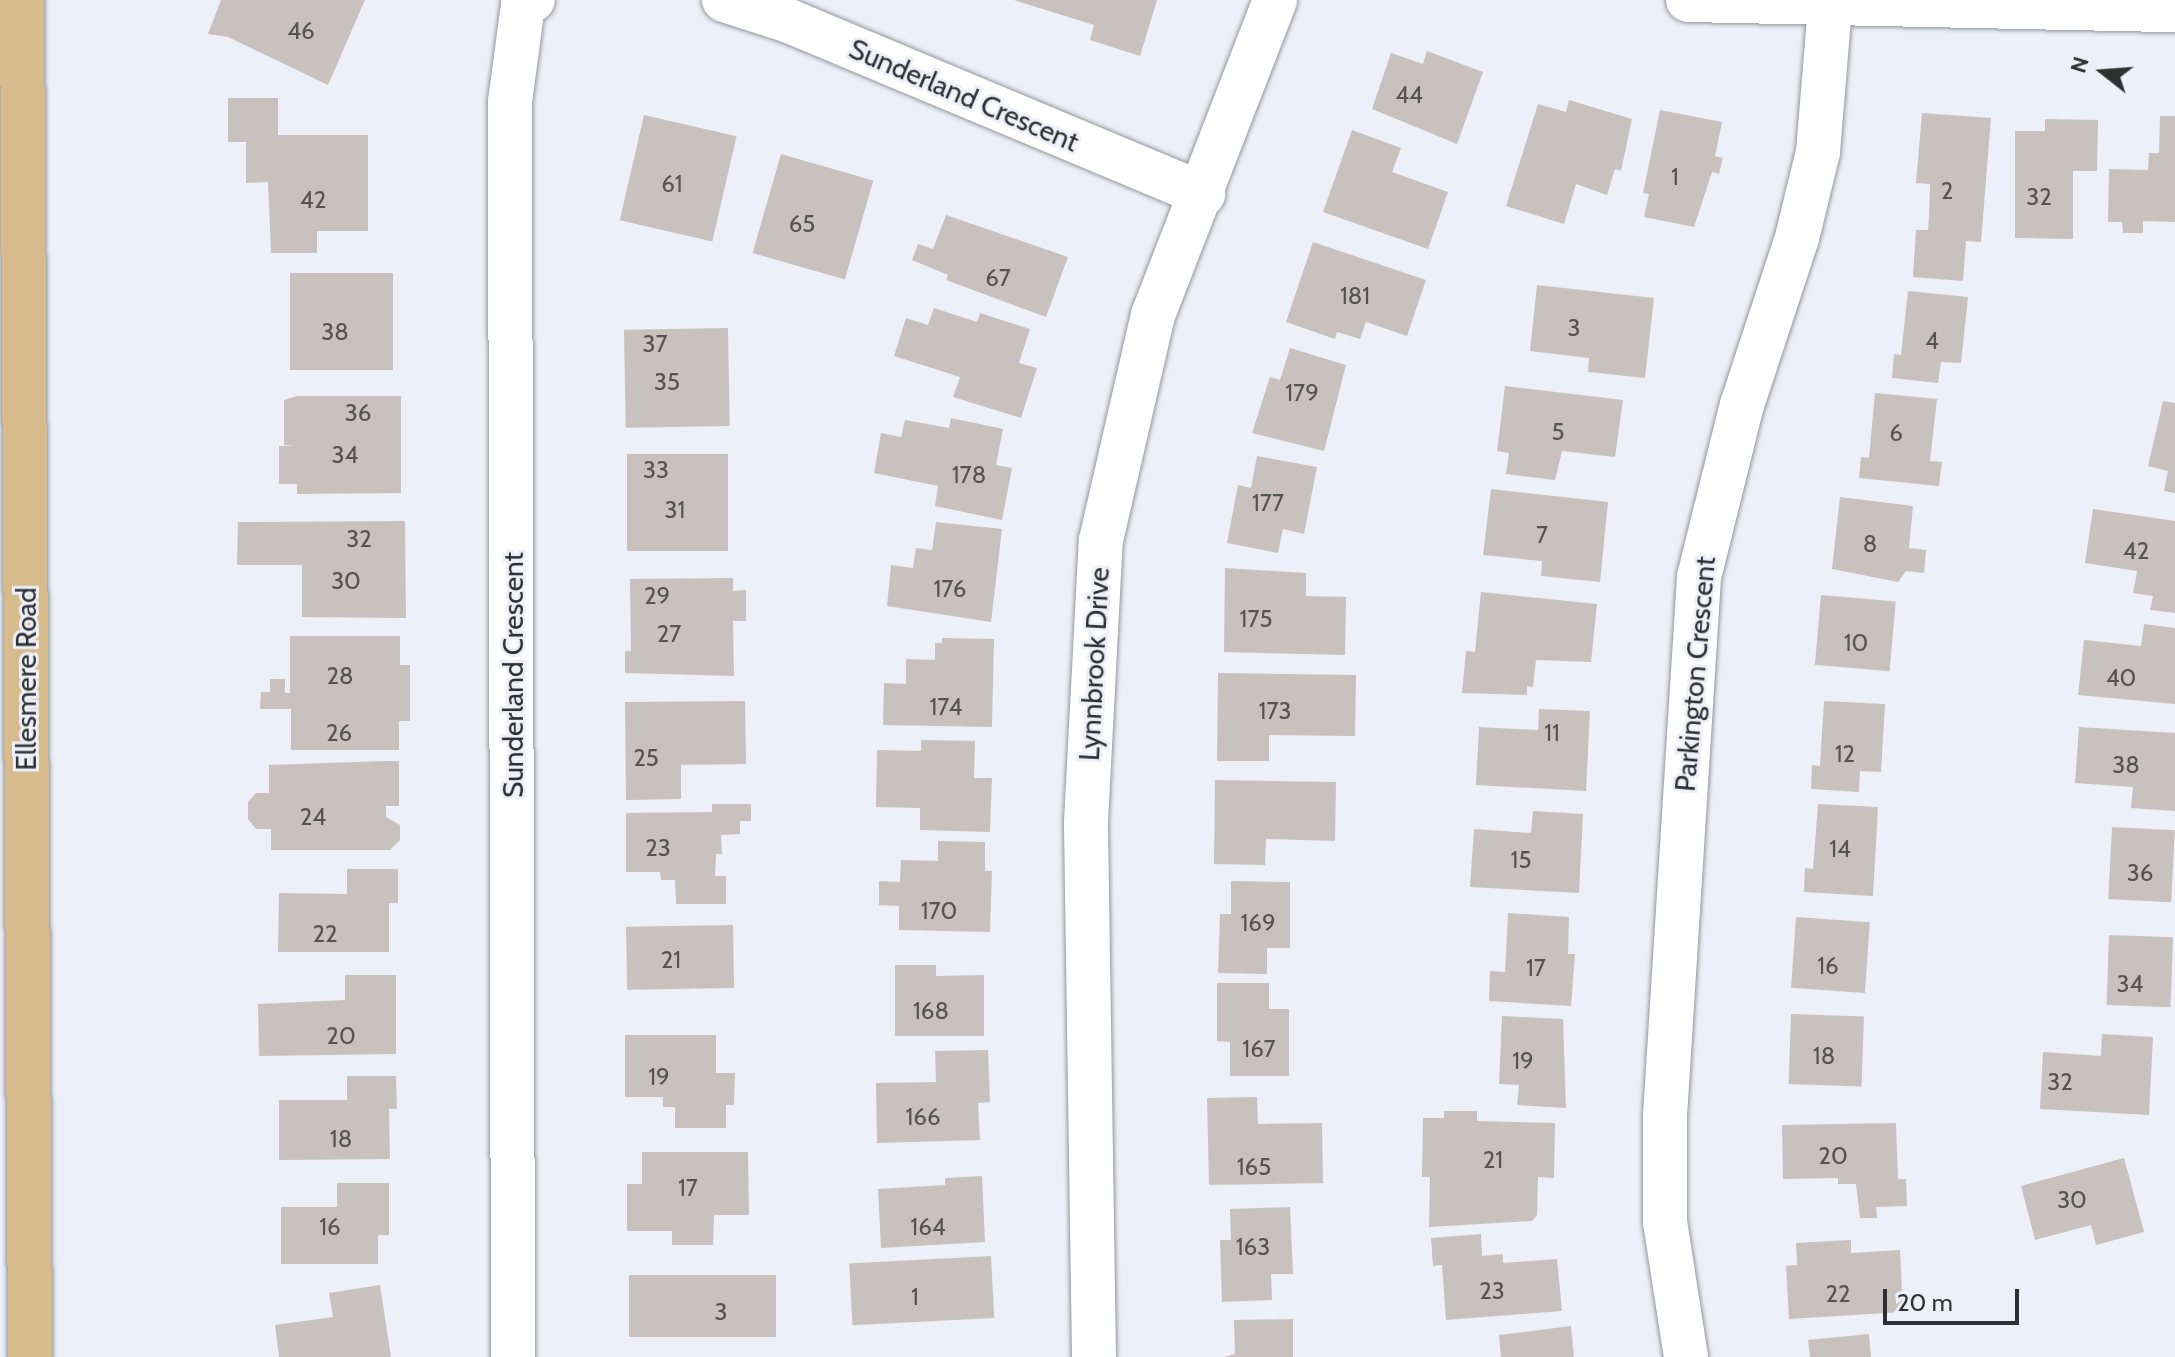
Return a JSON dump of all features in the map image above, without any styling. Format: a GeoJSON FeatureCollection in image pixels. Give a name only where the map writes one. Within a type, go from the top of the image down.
{"type":"FeatureCollection","features":[{"type":"Feature","properties":{"kind":"main road","name":"Ellesmere Road"},"geometry":{"type":"LineString","coordinates":[[22,0],[11,154],[13,802],[30,1357]]}},
{"type":"Feature","properties":{"kind":"street","name":"Sunderland Crescent"},"geometry":{"type":"LineString","coordinates":[[513,1357],[510,102],[523,5],[533,0]]}},
{"type":"Feature","properties":{"kind":"street","name":"Sunderland Crescent"},"geometry":{"type":"LineString","coordinates":[[724,0],[789,21],[1203,194]]}},
{"type":"Feature","properties":{"kind":"street","name":"Lynnbrook Drive"},"geometry":{"type":"LineString","coordinates":[[1094,1357],[1086,822],[1094,603],[1110,495],[1153,315],[1203,194],[1275,0]]}},
{"type":"Feature","properties":{"kind":"street"},"geometry":{"type":"LineString","coordinates":[[1688,0],[1830,6],[2175,10]]}},
{"type":"Feature","properties":{"kind":"street","name":"Parkington Crescent"},"geometry":{"type":"LineString","coordinates":[[1686,1357],[1665,1222],[1665,1116],[1699,577],[1742,405],[1797,238],[1818,152],[1830,6]]}},
{"type":"Feature","properties":{"kind":"building"},"geometry":{"type":"Polygon","coordinates":[[[221,0],[365,0],[328,85],[228,37],[208,34],[221,0]]]}},
{"type":"Feature","properties":{"kind":"building"},"geometry":{"type":"Polygon","coordinates":[[[1014,0],[1157,0],[1140,56],[1090,40],[1094,25],[1014,0]]]}},
{"type":"Feature","properties":{"kind":"building"},"geometry":{"type":"Polygon","coordinates":[[[1427,51],[1483,72],[1457,144],[1372,109],[1391,53],[1423,64],[1427,51]]]}},
{"type":"Feature","properties":{"kind":"building"},"geometry":{"type":"Polygon","coordinates":[[[228,98],[278,98],[278,135],[368,135],[368,231],[317,231],[317,253],[271,253],[268,182],[246,183],[246,142],[228,142],[228,98]]]}},
{"type":"Feature","properties":{"kind":"building"},"geometry":{"type":"Polygon","coordinates":[[[1569,100],[1632,119],[1621,171],[1615,169],[1607,195],[1576,184],[1564,224],[1506,206],[1538,104],[1566,112],[1569,100]]]}},
{"type":"Feature","properties":{"kind":"building"},"geometry":{"type":"Polygon","coordinates":[[[1660,110],[1722,122],[1715,156],[1723,158],[1719,174],[1712,172],[1694,227],[1644,217],[1649,194],[1643,193],[1660,110]]]}},
{"type":"Feature","properties":{"kind":"building"},"geometry":{"type":"Polygon","coordinates":[[[1922,113],[1991,118],[1981,242],[1966,241],[1963,281],[1913,277],[1916,230],[1928,230],[1929,216],[1930,184],[1916,183],[1922,113]]]}},
{"type":"Feature","properties":{"kind":"building"},"geometry":{"type":"Polygon","coordinates":[[[644,115],[737,136],[712,242],[620,220],[644,115]]]}},
{"type":"Feature","properties":{"kind":"building"},"geometry":{"type":"Polygon","coordinates":[[[2160,116],[2175,116],[2175,222],[2143,221],[2143,233],[2123,233],[2122,222],[2108,222],[2109,169],[2148,170],[2149,153],[2159,153],[2160,116]]]}},
{"type":"Feature","properties":{"kind":"building"},"geometry":{"type":"Polygon","coordinates":[[[2045,119],[2098,120],[2097,171],[2073,171],[2073,239],[2015,238],[2015,131],[2045,131],[2045,119]]]}},
{"type":"Feature","properties":{"kind":"building"},"geometry":{"type":"Polygon","coordinates":[[[1352,130],[1401,148],[1392,172],[1448,192],[1428,249],[1323,212],[1352,130]]]}},
{"type":"Feature","properties":{"kind":"building"},"geometry":{"type":"Polygon","coordinates":[[[781,154],[873,180],[845,279],[753,253],[781,154]]]}},
{"type":"Feature","properties":{"kind":"building"},"geometry":{"type":"Polygon","coordinates":[[[946,215],[1068,257],[1046,317],[946,280],[948,275],[912,260],[918,244],[933,249],[946,215]]]}},
{"type":"Feature","properties":{"kind":"building"},"geometry":{"type":"Polygon","coordinates":[[[1313,242],[1426,280],[1407,336],[1366,322],[1360,339],[1337,332],[1335,339],[1286,322],[1313,242]]]}},
{"type":"Feature","properties":{"kind":"building"},"geometry":{"type":"Polygon","coordinates":[[[290,273],[393,273],[393,370],[290,370],[290,273]]]}},
{"type":"Feature","properties":{"kind":"building"},"geometry":{"type":"Polygon","coordinates":[[[1537,285],[1654,298],[1645,378],[1588,372],[1589,358],[1530,351],[1537,285]]]}},
{"type":"Feature","properties":{"kind":"building"},"geometry":{"type":"Polygon","coordinates":[[[1908,291],[1968,297],[1961,363],[1941,362],[1938,383],[1892,378],[1894,354],[1901,355],[1908,291]]]}},
{"type":"Feature","properties":{"kind":"building"},"geometry":{"type":"Polygon","coordinates":[[[934,308],[977,322],[980,313],[1030,329],[1019,363],[1037,368],[1021,418],[953,397],[960,377],[894,356],[906,318],[928,325],[934,308]]]}},
{"type":"Feature","properties":{"kind":"building"},"geometry":{"type":"Polygon","coordinates":[[[728,328],[730,426],[626,428],[624,330],[728,328]]]}},
{"type":"Feature","properties":{"kind":"building"},"geometry":{"type":"Polygon","coordinates":[[[1290,348],[1346,365],[1324,451],[1252,433],[1270,377],[1280,380],[1290,348]]]}},
{"type":"Feature","properties":{"kind":"building"},"geometry":{"type":"Polygon","coordinates":[[[1505,386],[1623,400],[1615,457],[1562,451],[1555,480],[1506,474],[1509,453],[1497,451],[1505,386]]]}},
{"type":"Feature","properties":{"kind":"building"},"geometry":{"type":"Polygon","coordinates":[[[1875,393],[1937,399],[1930,461],[1942,462],[1939,486],[1859,478],[1861,457],[1869,458],[1875,393]]]}},
{"type":"Feature","properties":{"kind":"building"},"geometry":{"type":"Polygon","coordinates":[[[297,396],[401,396],[401,493],[297,494],[297,484],[279,484],[279,446],[296,446],[284,445],[284,400],[297,396]]]}},
{"type":"Feature","properties":{"kind":"building"},"geometry":{"type":"Polygon","coordinates":[[[2163,401],[2175,403],[2175,493],[2164,491],[2168,471],[2148,466],[2163,401]]]}},
{"type":"Feature","properties":{"kind":"building"},"geometry":{"type":"Polygon","coordinates":[[[951,418],[1003,429],[996,465],[1012,468],[1002,520],[935,506],[938,486],[874,473],[881,433],[901,437],[905,420],[949,428],[951,418]]]}},
{"type":"Feature","properties":{"kind":"building"},"geometry":{"type":"Polygon","coordinates":[[[627,454],[728,454],[728,551],[627,551],[627,454]]]}},
{"type":"Feature","properties":{"kind":"building"},"geometry":{"type":"Polygon","coordinates":[[[1257,456],[1317,467],[1304,534],[1283,529],[1278,553],[1227,543],[1238,485],[1251,488],[1257,456]]]}},
{"type":"Feature","properties":{"kind":"building"},"geometry":{"type":"Polygon","coordinates":[[[1491,489],[1608,502],[1600,582],[1541,576],[1542,561],[1483,555],[1491,489]]]}},
{"type":"Feature","properties":{"kind":"building"},"geometry":{"type":"Polygon","coordinates":[[[1840,497],[1913,506],[1909,548],[1926,550],[1924,573],[1906,571],[1898,582],[1832,569],[1840,497]]]}},
{"type":"Feature","properties":{"kind":"building"},"geometry":{"type":"Polygon","coordinates":[[[2093,509],[2175,521],[2175,613],[2150,610],[2153,596],[2133,593],[2137,571],[2085,563],[2093,509]]]}},
{"type":"Feature","properties":{"kind":"building"},"geometry":{"type":"Polygon","coordinates":[[[405,521],[406,618],[302,617],[302,565],[237,565],[238,522],[405,521]]]}},
{"type":"Feature","properties":{"kind":"building"},"geometry":{"type":"Polygon","coordinates":[[[936,522],[1002,529],[991,622],[887,606],[891,565],[913,568],[916,548],[932,550],[936,522]]]}},
{"type":"Feature","properties":{"kind":"building"},"geometry":{"type":"Polygon","coordinates":[[[1225,568],[1306,573],[1306,596],[1346,597],[1345,655],[1224,652],[1225,568]]]}},
{"type":"Feature","properties":{"kind":"building"},"geometry":{"type":"Polygon","coordinates":[[[733,578],[733,591],[746,590],[746,621],[733,621],[734,676],[625,673],[625,651],[631,651],[630,579],[733,578]]]}},
{"type":"Feature","properties":{"kind":"building"},"geometry":{"type":"Polygon","coordinates":[[[1481,592],[1597,604],[1591,662],[1536,660],[1533,687],[1527,686],[1527,695],[1462,693],[1466,651],[1475,652],[1481,592]]]}},
{"type":"Feature","properties":{"kind":"building"},"geometry":{"type":"Polygon","coordinates":[[[1821,595],[1896,602],[1890,671],[1815,665],[1821,595]]]}},
{"type":"Feature","properties":{"kind":"building"},"geometry":{"type":"Polygon","coordinates":[[[2144,624],[2175,628],[2175,704],[2078,695],[2084,640],[2141,646],[2144,624]]]}},
{"type":"Feature","properties":{"kind":"building"},"geometry":{"type":"Polygon","coordinates":[[[290,636],[400,636],[400,665],[410,665],[410,721],[399,721],[399,750],[291,750],[291,709],[260,709],[261,692],[270,692],[270,679],[285,679],[285,693],[290,693],[290,636]]]}},
{"type":"Feature","properties":{"kind":"building"},"geometry":{"type":"Polygon","coordinates":[[[942,638],[994,639],[992,727],[883,725],[884,683],[906,684],[906,659],[935,660],[935,643],[942,643],[942,638]]]}},
{"type":"Feature","properties":{"kind":"building"},"geometry":{"type":"Polygon","coordinates":[[[1218,673],[1356,675],[1355,736],[1269,735],[1269,761],[1217,761],[1218,673]]]}},
{"type":"Feature","properties":{"kind":"building"},"geometry":{"type":"Polygon","coordinates":[[[745,701],[746,764],[681,765],[681,799],[626,800],[625,702],[745,701]]]}},
{"type":"Feature","properties":{"kind":"building"},"geometry":{"type":"Polygon","coordinates":[[[1824,701],[1885,704],[1881,772],[1860,771],[1859,792],[1811,789],[1812,765],[1820,766],[1824,701]]]}},
{"type":"Feature","properties":{"kind":"building"},"geometry":{"type":"Polygon","coordinates":[[[1539,709],[1590,711],[1586,791],[1476,785],[1479,727],[1538,730],[1539,709]]]}},
{"type":"Feature","properties":{"kind":"building"},"geometry":{"type":"Polygon","coordinates":[[[2079,727],[2175,733],[2175,811],[2131,808],[2133,787],[2075,783],[2079,727]]]}},
{"type":"Feature","properties":{"kind":"building"},"geometry":{"type":"Polygon","coordinates":[[[921,740],[975,741],[974,778],[992,778],[990,832],[920,830],[920,808],[876,807],[877,750],[921,751],[921,740]]]}},
{"type":"Feature","properties":{"kind":"building"},"geometry":{"type":"Polygon","coordinates":[[[399,761],[399,806],[386,806],[386,817],[400,825],[400,840],[390,850],[271,850],[271,829],[256,829],[248,819],[248,802],[256,793],[269,793],[269,765],[399,761]]]}},
{"type":"Feature","properties":{"kind":"building"},"geometry":{"type":"Polygon","coordinates":[[[1215,780],[1336,782],[1335,841],[1266,839],[1265,865],[1214,864],[1215,780]]]}},
{"type":"Feature","properties":{"kind":"building"},"geometry":{"type":"Polygon","coordinates":[[[712,804],[751,804],[751,821],[740,821],[740,834],[721,835],[722,854],[716,854],[715,876],[726,876],[726,904],[676,904],[675,880],[661,880],[660,872],[626,872],[626,813],[712,812],[712,804]]]}},
{"type":"Feature","properties":{"kind":"building"},"geometry":{"type":"Polygon","coordinates":[[[1818,804],[1878,807],[1873,896],[1804,892],[1805,868],[1813,869],[1818,804]]]}},
{"type":"Feature","properties":{"kind":"building"},"geometry":{"type":"Polygon","coordinates":[[[1533,811],[1583,814],[1579,893],[1470,887],[1474,829],[1531,833],[1533,811]]]}},
{"type":"Feature","properties":{"kind":"building"},"geometry":{"type":"Polygon","coordinates":[[[2112,827],[2175,830],[2171,902],[2108,899],[2112,827]]]}},
{"type":"Feature","properties":{"kind":"building"},"geometry":{"type":"Polygon","coordinates":[[[938,841],[985,842],[985,871],[992,871],[990,932],[899,930],[899,906],[879,905],[879,881],[900,882],[901,860],[938,861],[938,841]]]}},
{"type":"Feature","properties":{"kind":"building"},"geometry":{"type":"Polygon","coordinates":[[[347,869],[398,869],[398,903],[389,903],[389,952],[278,952],[279,893],[347,894],[347,869]]]}},
{"type":"Feature","properties":{"kind":"building"},"geometry":{"type":"Polygon","coordinates":[[[1231,881],[1290,882],[1290,948],[1267,948],[1267,974],[1218,973],[1220,914],[1231,914],[1231,881]]]}},
{"type":"Feature","properties":{"kind":"building"},"geometry":{"type":"Polygon","coordinates":[[[1508,913],[1569,917],[1568,954],[1575,954],[1571,1006],[1489,1001],[1490,971],[1505,972],[1508,913]]]}},
{"type":"Feature","properties":{"kind":"building"},"geometry":{"type":"Polygon","coordinates":[[[1796,917],[1870,922],[1865,993],[1791,988],[1796,917]]]}},
{"type":"Feature","properties":{"kind":"building"},"geometry":{"type":"Polygon","coordinates":[[[733,925],[734,988],[627,990],[626,927],[733,925]]]}},
{"type":"Feature","properties":{"kind":"building"},"geometry":{"type":"Polygon","coordinates":[[[2109,935],[2173,937],[2171,1007],[2107,1005],[2109,935]]]}},
{"type":"Feature","properties":{"kind":"building"},"geometry":{"type":"Polygon","coordinates":[[[895,965],[936,965],[936,976],[984,975],[984,1036],[895,1036],[895,965]]]}},
{"type":"Feature","properties":{"kind":"building"},"geometry":{"type":"Polygon","coordinates":[[[345,975],[396,975],[396,1054],[259,1056],[258,1004],[345,1000],[345,975]]]}},
{"type":"Feature","properties":{"kind":"building"},"geometry":{"type":"Polygon","coordinates":[[[1217,983],[1269,983],[1269,1009],[1289,1009],[1289,1076],[1230,1076],[1230,1042],[1217,1041],[1217,983]]]}},
{"type":"Feature","properties":{"kind":"building"},"geometry":{"type":"Polygon","coordinates":[[[1791,1014],[1864,1017],[1862,1087],[1789,1084],[1791,1014]]]}},
{"type":"Feature","properties":{"kind":"building"},"geometry":{"type":"Polygon","coordinates":[[[1502,1016],[1563,1019],[1566,1108],[1517,1105],[1519,1085],[1499,1084],[1502,1016]]]}},
{"type":"Feature","properties":{"kind":"building"},"geometry":{"type":"Polygon","coordinates":[[[2102,1034],[2153,1037],[2149,1115],[2040,1109],[2043,1052],[2101,1056],[2102,1034]]]}},
{"type":"Feature","properties":{"kind":"building"},"geometry":{"type":"Polygon","coordinates":[[[625,1035],[716,1035],[716,1073],[735,1073],[734,1105],[726,1105],[726,1128],[675,1128],[675,1107],[663,1107],[663,1097],[625,1097],[625,1035]]]}},
{"type":"Feature","properties":{"kind":"building"},"geometry":{"type":"Polygon","coordinates":[[[988,1050],[990,1102],[978,1103],[980,1140],[877,1143],[876,1083],[936,1082],[935,1051],[988,1050]]]}},
{"type":"Feature","properties":{"kind":"building"},"geometry":{"type":"Polygon","coordinates":[[[347,1076],[396,1076],[397,1109],[389,1109],[390,1159],[279,1160],[279,1100],[347,1100],[347,1076]]]}},
{"type":"Feature","properties":{"kind":"building"},"geometry":{"type":"Polygon","coordinates":[[[1257,1097],[1258,1124],[1322,1123],[1323,1183],[1209,1185],[1207,1098],[1257,1097]]]}},
{"type":"Feature","properties":{"kind":"building"},"geometry":{"type":"Polygon","coordinates":[[[1444,1111],[1477,1111],[1477,1121],[1555,1123],[1554,1178],[1538,1177],[1537,1215],[1532,1221],[1429,1227],[1430,1177],[1422,1177],[1423,1118],[1444,1118],[1444,1111]]]}},
{"type":"Feature","properties":{"kind":"building"},"geometry":{"type":"Polygon","coordinates":[[[1896,1123],[1898,1179],[1906,1179],[1907,1206],[1876,1207],[1877,1218],[1860,1218],[1856,1184],[1838,1184],[1838,1178],[1783,1179],[1782,1125],[1896,1123]]]}},
{"type":"Feature","properties":{"kind":"building"},"geometry":{"type":"Polygon","coordinates":[[[642,1152],[748,1152],[749,1215],[714,1215],[713,1245],[672,1245],[672,1231],[627,1231],[627,1184],[642,1184],[642,1152]]]}},
{"type":"Feature","properties":{"kind":"building"},"geometry":{"type":"Polygon","coordinates":[[[2124,1158],[2144,1232],[2096,1245],[2091,1225],[2035,1240],[2021,1186],[2124,1158]]]}},
{"type":"Feature","properties":{"kind":"building"},"geometry":{"type":"Polygon","coordinates":[[[982,1176],[985,1242],[881,1248],[878,1189],[945,1185],[945,1178],[982,1176]]]}},
{"type":"Feature","properties":{"kind":"building"},"geometry":{"type":"Polygon","coordinates":[[[337,1183],[389,1183],[389,1235],[378,1235],[378,1264],[281,1264],[281,1207],[337,1207],[337,1183]]]}},
{"type":"Feature","properties":{"kind":"building"},"geometry":{"type":"Polygon","coordinates":[[[1290,1207],[1293,1274],[1271,1274],[1272,1300],[1222,1302],[1220,1240],[1231,1240],[1230,1209],[1290,1207]]]}},
{"type":"Feature","properties":{"kind":"building"},"geometry":{"type":"Polygon","coordinates":[[[1481,1234],[1482,1256],[1503,1254],[1503,1263],[1557,1259],[1562,1311],[1446,1320],[1442,1265],[1433,1266],[1431,1238],[1481,1234]]]}},
{"type":"Feature","properties":{"kind":"building"},"geometry":{"type":"Polygon","coordinates":[[[1851,1240],[1851,1253],[1900,1250],[1903,1312],[1789,1319],[1786,1266],[1797,1265],[1796,1243],[1851,1240]]]}},
{"type":"Feature","properties":{"kind":"building"},"geometry":{"type":"Polygon","coordinates":[[[991,1256],[994,1318],[852,1325],[849,1263],[991,1256]]]}},
{"type":"Feature","properties":{"kind":"building"},"geometry":{"type":"Polygon","coordinates":[[[629,1275],[776,1275],[776,1337],[629,1337],[629,1275]]]}},
{"type":"Feature","properties":{"kind":"building"},"geometry":{"type":"Polygon","coordinates":[[[380,1285],[391,1357],[279,1357],[275,1325],[333,1317],[329,1293],[380,1285]]]}},
{"type":"Feature","properties":{"kind":"building"},"geometry":{"type":"Polygon","coordinates":[[[1293,1319],[1293,1357],[1224,1357],[1235,1354],[1234,1320],[1293,1319]]]}},
{"type":"Feature","properties":{"kind":"building"},"geometry":{"type":"Polygon","coordinates":[[[1571,1326],[1574,1357],[1501,1357],[1499,1335],[1571,1326]]]}},
{"type":"Feature","properties":{"kind":"building"},"geometry":{"type":"Polygon","coordinates":[[[1869,1334],[1871,1357],[1810,1357],[1808,1340],[1869,1334]]]}}]}
